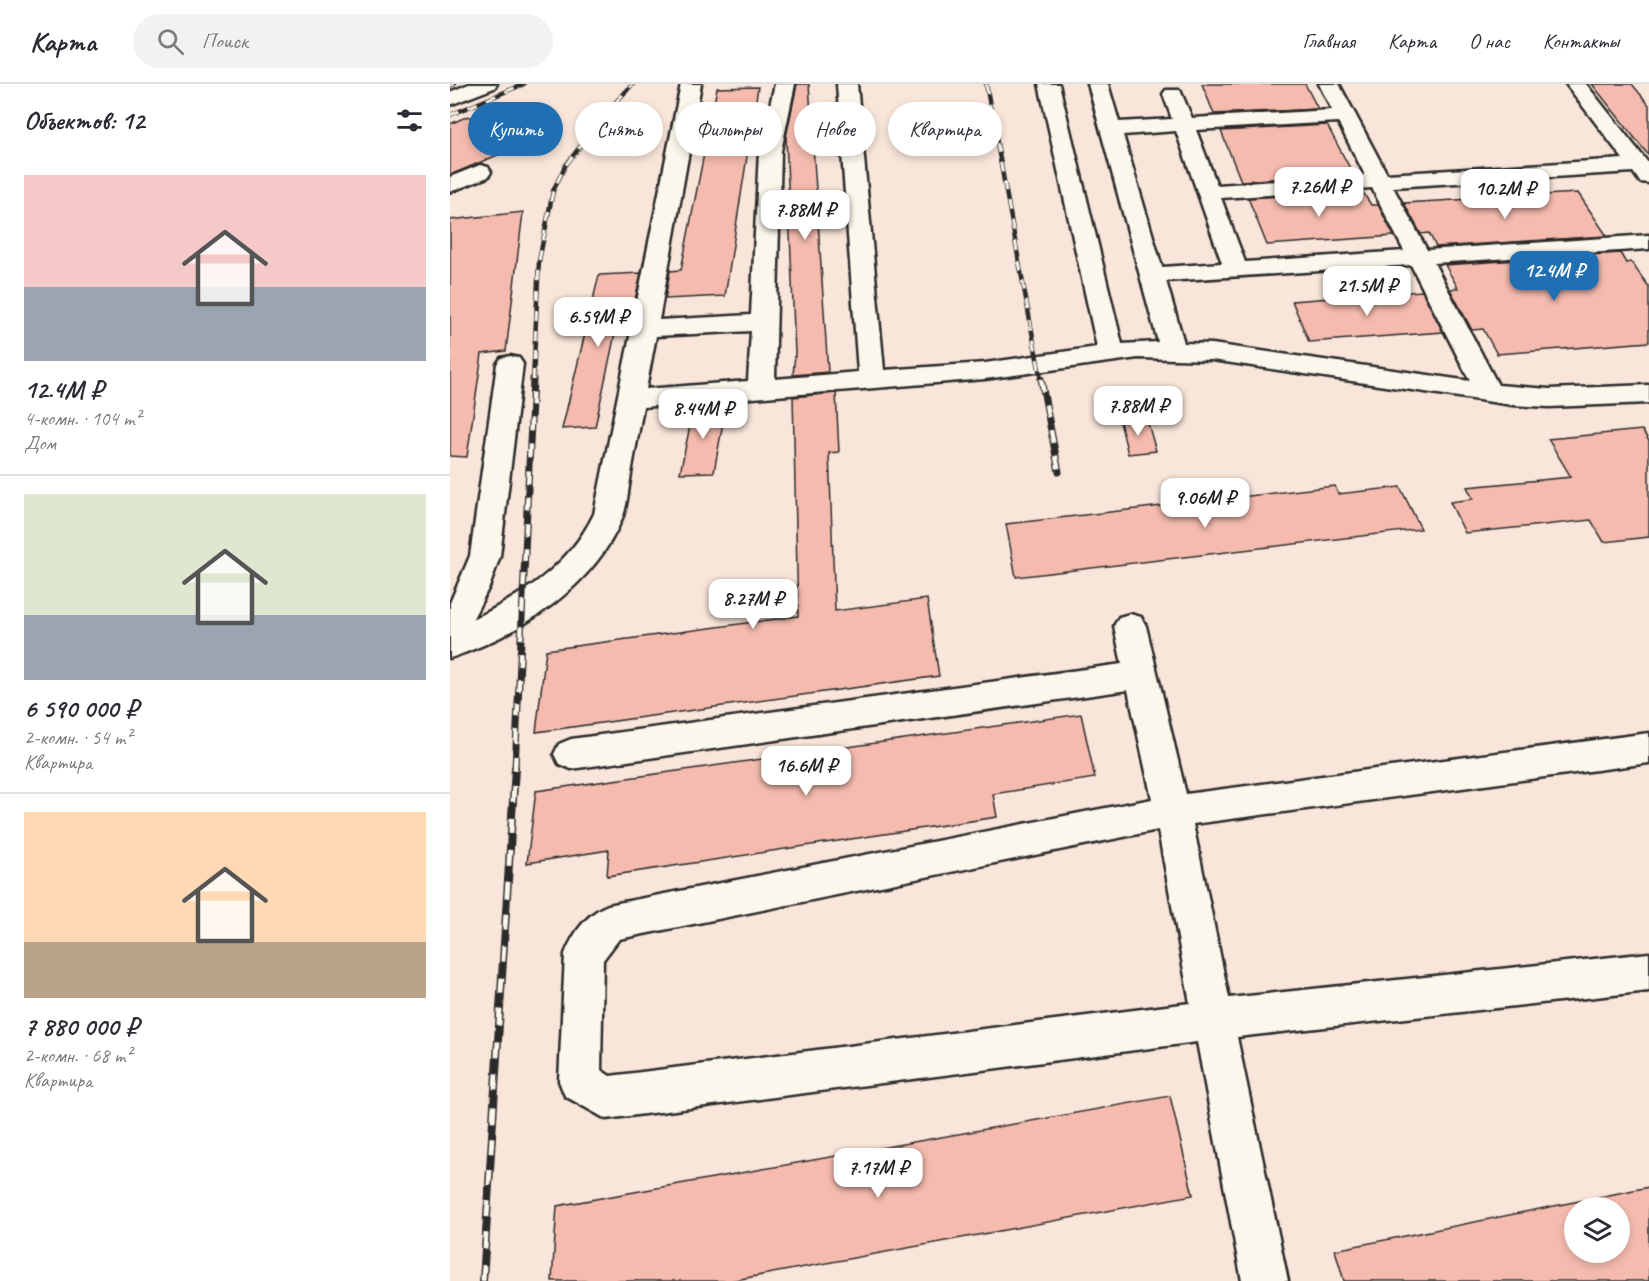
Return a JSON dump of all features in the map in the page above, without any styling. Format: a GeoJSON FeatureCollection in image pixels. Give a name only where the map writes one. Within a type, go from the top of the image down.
{"type":"FeatureCollection","features":[{"type":"Feature","properties":{"kind":"lane"},"geometry":{"type":"LineString","coordinates":[[450,99],[487,84]]}},
{"type":"Feature","properties":{"kind":"lane"},"geometry":{"type":"LineString","coordinates":[[450,645],[521,610],[551,592],[587,556],[600,537],[609,514],[692,84]]}},
{"type":"Feature","properties":{"kind":"lane"},"geometry":{"type":"LineString","coordinates":[[761,389],[770,151],[784,84]]}},
{"type":"Feature","properties":{"kind":"lane"},"geometry":{"type":"LineString","coordinates":[[847,84],[872,380]]}},
{"type":"Feature","properties":{"kind":"lane"},"geometry":{"type":"LineString","coordinates":[[1049,84],[1112,354]]}},
{"type":"Feature","properties":{"kind":"lane"},"geometry":{"type":"LineString","coordinates":[[1098,84],[1173,349]]}},
{"type":"Feature","properties":{"kind":"lane"},"geometry":{"type":"LineString","coordinates":[[1329,84],[1489,393]]}},
{"type":"Feature","properties":{"kind":"lane"},"geometry":{"type":"LineString","coordinates":[[1576,84],[1645,172]]}},
{"type":"Feature","properties":{"kind":"lane"},"geometry":{"type":"LineString","coordinates":[[1173,94],[1236,270]]}},
{"type":"Feature","properties":{"kind":"lane"},"geometry":{"type":"LineString","coordinates":[[1110,129],[1345,115]]}},
{"type":"Feature","properties":{"kind":"lane"},"geometry":{"type":"LineString","coordinates":[[450,185],[480,172]]}},
{"type":"Feature","properties":{"kind":"lane"},"geometry":{"type":"LineString","coordinates":[[1208,192],[1379,181],[1645,172]]}},
{"type":"Feature","properties":{"kind":"lane"},"geometry":{"type":"LineString","coordinates":[[1152,275],[1649,242]]}},
{"type":"Feature","properties":{"kind":"lane"},"geometry":{"type":"LineString","coordinates":[[645,329],[764,322]]}},
{"type":"Feature","properties":{"kind":"lane"},"geometry":{"type":"LineString","coordinates":[[631,399],[986,371],[1138,350],[1173,349],[1212,352],[1489,393],[1549,398],[1649,394]]}},
{"type":"Feature","properties":{"kind":"lane"},"geometry":{"type":"LineString","coordinates":[[450,632],[475,585],[485,556],[510,364]]}},
{"type":"Feature","properties":{"kind":"lane"},"geometry":{"type":"LineString","coordinates":[[1130,626],[1173,811],[1265,1281]]}},
{"type":"Feature","properties":{"kind":"lane"},"geometry":{"type":"LineString","coordinates":[[571,754],[1141,675]]}},
{"type":"Feature","properties":{"kind":"lane"},"geometry":{"type":"LineString","coordinates":[[1649,748],[1173,811],[608,923],[584,954],[580,1081],[606,1098],[1214,1020],[1649,972]]}},
{"type":"Feature","properties":{"kind":"building"},"geometry":{"type":"Polygon","coordinates":[[[797,84],[809,84],[810,102],[794,102],[794,156],[814,156],[828,372],[793,375],[795,354],[786,137],[797,84]]]}},
{"type":"Feature","properties":{"kind":"building"},"geometry":{"type":"Polygon","coordinates":[[[1202,84],[1305,84],[1318,109],[1214,114],[1202,84]]]}},
{"type":"Feature","properties":{"kind":"building"},"geometry":{"type":"Polygon","coordinates":[[[1592,84],[1632,84],[1649,105],[1649,156],[1592,84]]]}},
{"type":"Feature","properties":{"kind":"building"},"geometry":{"type":"Polygon","coordinates":[[[758,87],[756,102],[714,102],[717,88],[758,87]]]}},
{"type":"Feature","properties":{"kind":"building"},"geometry":{"type":"Polygon","coordinates":[[[468,116],[468,156],[495,156],[450,175],[450,124],[468,116]]]}},
{"type":"Feature","properties":{"kind":"building"},"geometry":{"type":"Polygon","coordinates":[[[1327,125],[1353,174],[1241,181],[1221,131],[1327,125]]]}},
{"type":"Feature","properties":{"kind":"building"},"geometry":{"type":"Polygon","coordinates":[[[704,156],[747,156],[725,296],[665,299],[670,271],[681,270],[704,156]]]}},
{"type":"Feature","properties":{"kind":"building"},"geometry":{"type":"Polygon","coordinates":[[[1362,191],[1371,205],[1378,205],[1394,236],[1267,245],[1248,198],[1362,191]]]}},
{"type":"Feature","properties":{"kind":"building"},"geometry":{"type":"Polygon","coordinates":[[[1578,193],[1607,236],[1436,247],[1429,233],[1421,234],[1404,203],[1578,193]]]}},
{"type":"Feature","properties":{"kind":"building"},"geometry":{"type":"Polygon","coordinates":[[[523,212],[506,351],[482,354],[467,457],[450,456],[450,220],[523,212]]]}},
{"type":"Feature","properties":{"kind":"building"},"geometry":{"type":"Polygon","coordinates":[[[1620,253],[1626,263],[1631,262],[1649,287],[1649,342],[1497,354],[1483,329],[1472,330],[1450,289],[1458,288],[1445,265],[1620,253]]]}},
{"type":"Feature","properties":{"kind":"building"},"geometry":{"type":"Polygon","coordinates":[[[641,273],[635,300],[622,301],[595,427],[562,429],[599,275],[641,273]]]}},
{"type":"Feature","properties":{"kind":"building"},"geometry":{"type":"Polygon","coordinates":[[[1422,291],[1443,332],[1309,342],[1292,301],[1422,291]]]}},
{"type":"Feature","properties":{"kind":"building"},"geometry":{"type":"Polygon","coordinates":[[[836,393],[839,452],[829,453],[835,611],[927,599],[939,676],[536,732],[546,650],[798,616],[793,397],[836,393]]]}},
{"type":"Feature","properties":{"kind":"building"},"geometry":{"type":"Polygon","coordinates":[[[726,406],[714,472],[680,473],[694,407],[726,406]]]}},
{"type":"Feature","properties":{"kind":"building"},"geometry":{"type":"Polygon","coordinates":[[[1147,420],[1156,451],[1128,454],[1120,422],[1147,420]]]}},
{"type":"Feature","properties":{"kind":"building"},"geometry":{"type":"Polygon","coordinates":[[[1642,430],[1649,441],[1649,537],[1604,542],[1591,520],[1465,533],[1450,502],[1473,499],[1467,487],[1571,477],[1548,439],[1642,430]]]}},
{"type":"Feature","properties":{"kind":"building"},"geometry":{"type":"Polygon","coordinates":[[[1335,486],[1338,494],[1400,487],[1421,529],[1016,577],[1006,524],[1335,486]]]}},
{"type":"Feature","properties":{"kind":"building"},"geometry":{"type":"Polygon","coordinates":[[[1081,714],[1095,778],[993,794],[997,817],[607,876],[609,850],[527,863],[536,791],[1081,714]]]}},
{"type":"Feature","properties":{"kind":"building"},"geometry":{"type":"Polygon","coordinates":[[[1170,1096],[1193,1195],[730,1281],[552,1281],[557,1206],[1170,1096]]]}},
{"type":"Feature","properties":{"kind":"building"},"geometry":{"type":"Polygon","coordinates":[[[1649,1187],[1649,1281],[1344,1281],[1335,1250],[1564,1204],[1564,1263],[1630,1263],[1630,1197],[1599,1197],[1649,1187]]]}},
{"type":"Feature","properties":{"kind":"railway"},"geometry":{"type":"LineString","coordinates":[[450,86],[454,84]]}},
{"type":"Feature","properties":{"kind":"railway"},"geometry":{"type":"LineString","coordinates":[[450,115],[524,84]]}},
{"type":"Feature","properties":{"kind":"railway"},"geometry":{"type":"LineString","coordinates":[[533,380],[539,261],[553,191],[565,166],[609,109],[633,84]]}},
{"type":"Feature","properties":{"kind":"railway"},"geometry":{"type":"LineString","coordinates":[[986,84],[1041,380]]}},
{"type":"Feature","properties":{"kind":"railway"},"geometry":{"type":"LineString","coordinates":[[515,769],[533,379]]}},
{"type":"Feature","properties":{"kind":"railway"},"geometry":{"type":"LineString","coordinates":[[1041,379],[1059,472]]}},
{"type":"Feature","properties":{"kind":"railway"},"geometry":{"type":"LineString","coordinates":[[483,1281],[515,768]]}}]}
